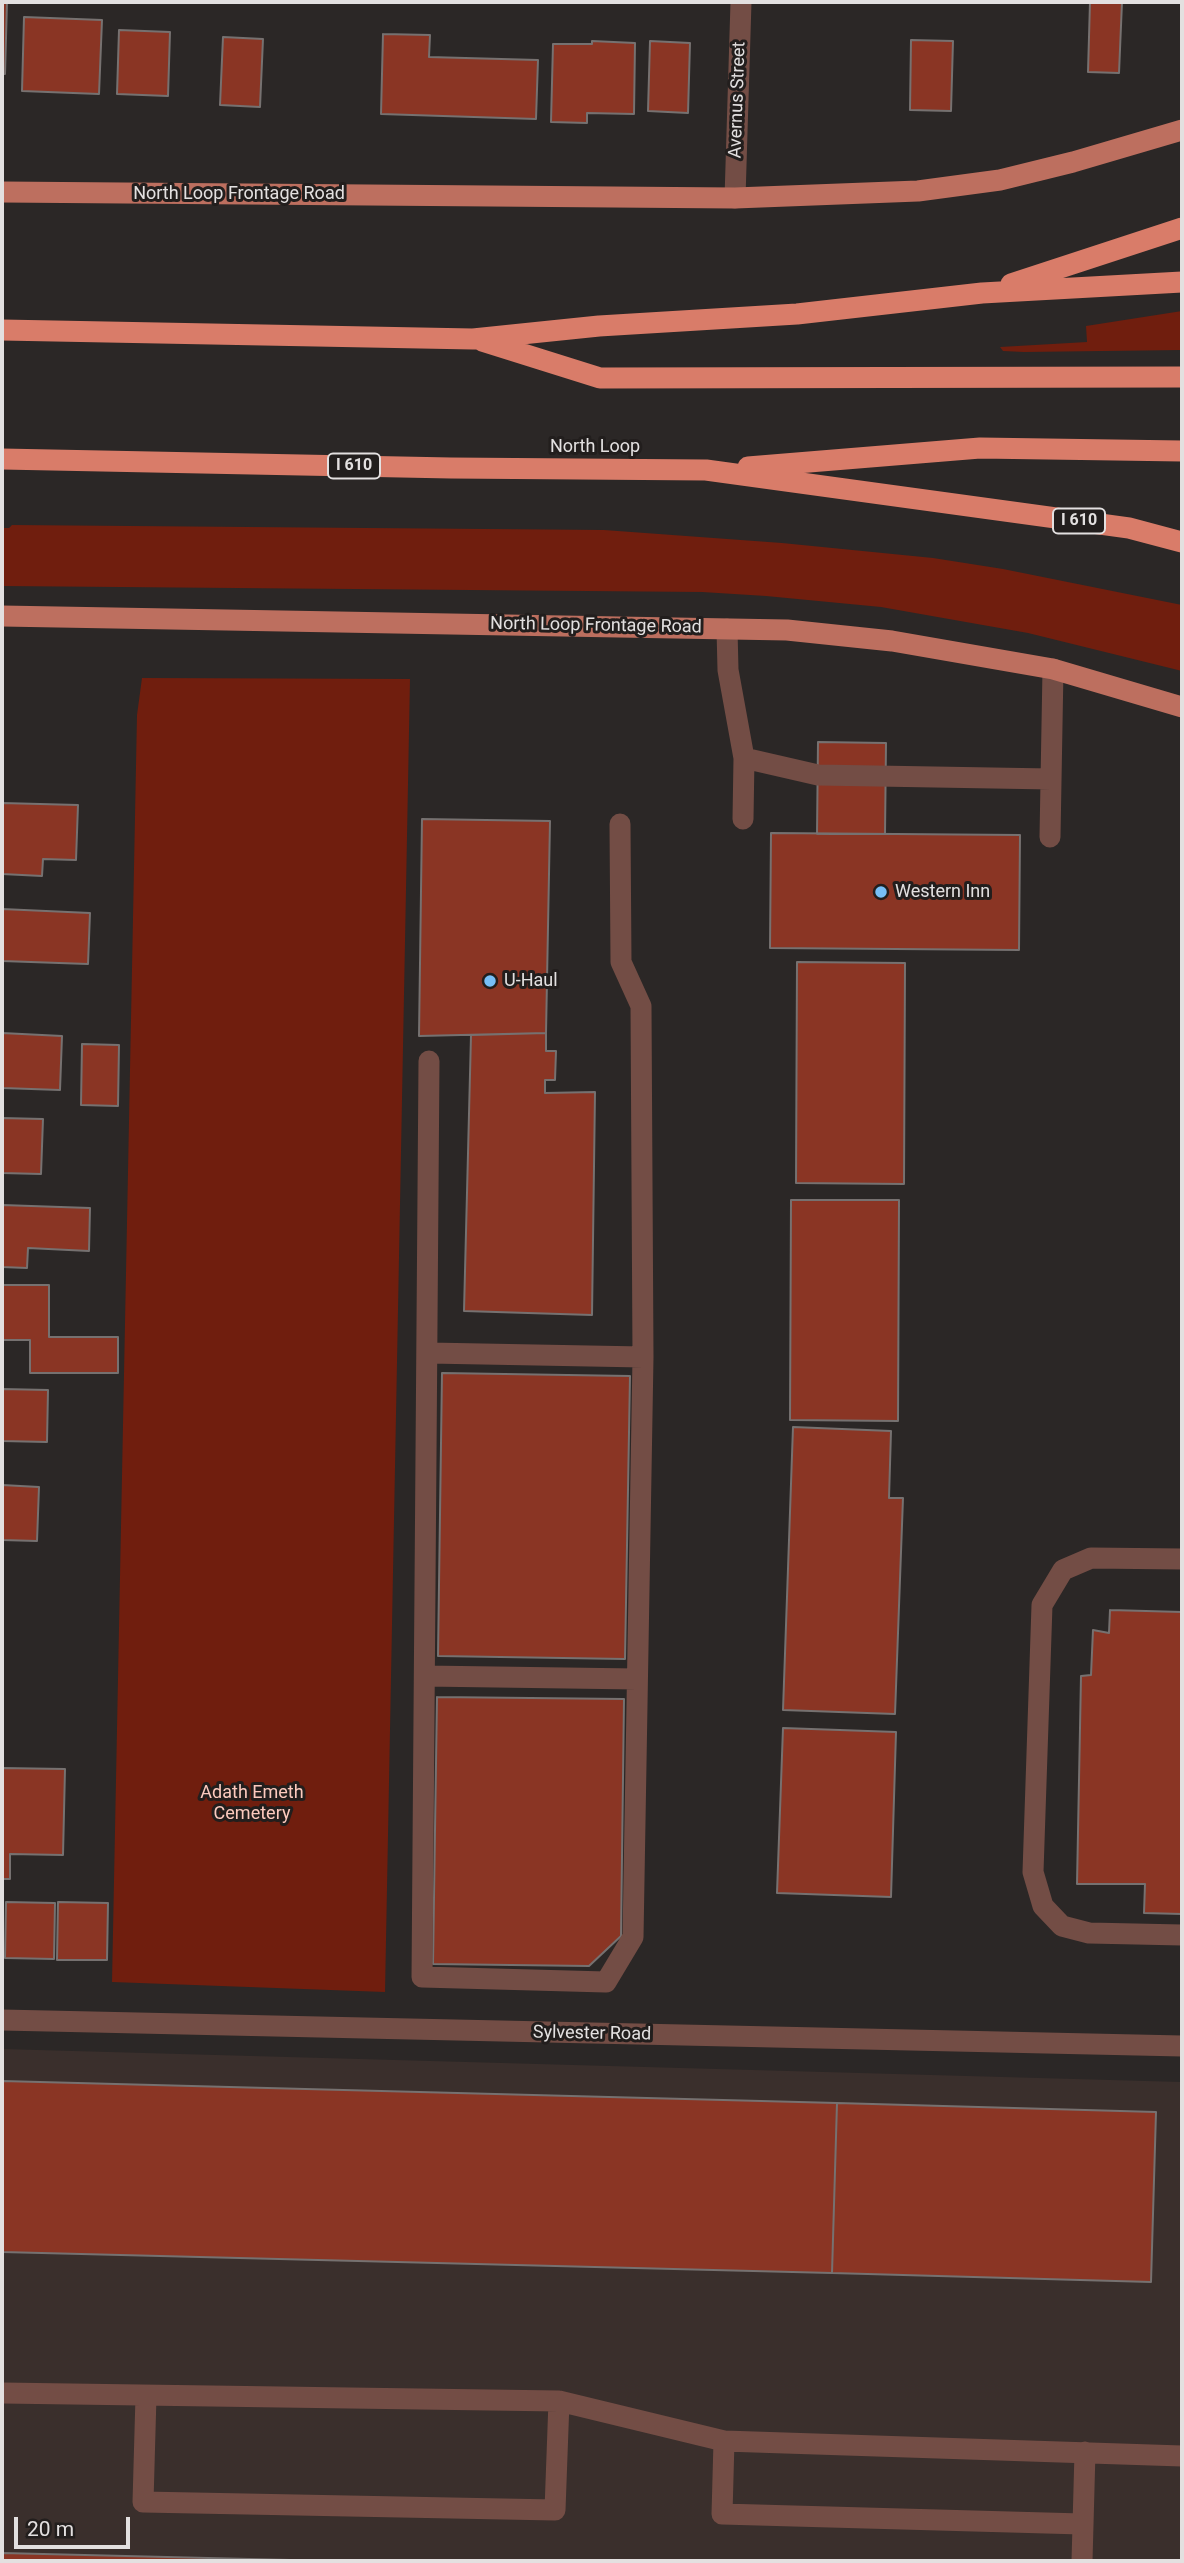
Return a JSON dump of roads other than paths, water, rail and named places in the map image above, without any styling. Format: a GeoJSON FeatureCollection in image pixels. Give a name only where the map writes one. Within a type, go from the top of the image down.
{"type":"FeatureCollection","features":[{"type":"Feature","properties":{"kind":"highway"},"geometry":{"type":"LineString","coordinates":[[982,293],[1182,228]]}},
{"type":"Feature","properties":{"kind":"highway"},"geometry":{"type":"LineString","coordinates":[[2,330],[473,339],[599,326],[797,313],[982,293],[1182,282]]}},
{"type":"Feature","properties":{"kind":"highway"},"geometry":{"type":"LineString","coordinates":[[473,339],[600,378],[1182,377]]}},
{"type":"Feature","properties":{"kind":"highway"},"geometry":{"type":"LineString","coordinates":[[706,470],[980,448],[1182,451]]}},
{"type":"Feature","properties":{"kind":"highway","name":"North Loop"},"geometry":{"type":"LineString","coordinates":[[2,459],[706,470],[1129,528],[1182,542]]}},
{"type":"Feature","properties":{"kind":"main road","name":"North Loop Frontage Road"},"geometry":{"type":"LineString","coordinates":[[2,192],[735,198],[918,191],[1000,180],[1182,130]]}},
{"type":"Feature","properties":{"kind":"main road","name":"North Loop Frontage Road"},"geometry":{"type":"LineString","coordinates":[[2,616],[787,629],[891,641],[1053,669],[1182,707]]}},
{"type":"Feature","properties":{"kind":"street","name":"Avernus Street"},"geometry":{"type":"LineString","coordinates":[[735,198],[741,2]]}},
{"type":"Feature","properties":{"kind":"street"},"geometry":{"type":"LineString","coordinates":[[727,629],[728,670],[744,758],[743,819]]}},
{"type":"Feature","properties":{"kind":"street"},"geometry":{"type":"LineString","coordinates":[[1050,837],[1053,669]]}},
{"type":"Feature","properties":{"kind":"street"},"geometry":{"type":"LineString","coordinates":[[744,758],[818,775],[1051,779]]}},
{"type":"Feature","properties":{"kind":"street"},"geometry":{"type":"LineString","coordinates":[[429,1061],[429,1353],[422,1977],[606,1982],[633,1937],[643,1357],[641,1006],[621,962],[620,824]]}},
{"type":"Feature","properties":{"kind":"street"},"geometry":{"type":"LineString","coordinates":[[429,1353],[643,1357]]}},
{"type":"Feature","properties":{"kind":"street"},"geometry":{"type":"LineString","coordinates":[[1182,1559],[1091,1558],[1063,1570],[1042,1605],[1033,1872],[1043,1906],[1062,1926],[1089,1933],[1182,1935]]}},
{"type":"Feature","properties":{"kind":"street"},"geometry":{"type":"LineString","coordinates":[[425,1676],[637,1679]]}},
{"type":"Feature","properties":{"kind":"street","name":"Sylvester Road"},"geometry":{"type":"LineString","coordinates":[[2,2020],[1182,2046]]}},
{"type":"Feature","properties":{"kind":"street"},"geometry":{"type":"LineString","coordinates":[[2,2393],[559,2401],[724,2441],[1182,2456]]}},
{"type":"Feature","properties":{"kind":"street"},"geometry":{"type":"LineString","coordinates":[[146,2396],[143,2502],[541,2510],[555,2510],[559,2401]]}},
{"type":"Feature","properties":{"kind":"street"},"geometry":{"type":"LineString","coordinates":[[724,2441],[722,2514],[1082,2524]]}},
{"type":"Feature","properties":{"kind":"street"},"geometry":{"type":"LineString","coordinates":[[1082,2561],[1085,2452]]}},
{"type":"Feature","properties":{"kind":"place","name":"Western Inn"},"geometry":{"type":"Point","coordinates":[881,892]}},
{"type":"Feature","properties":{"kind":"place","name":"U-Haul"},"geometry":{"type":"Point","coordinates":[490,981]}},
{"type":"Feature","properties":{"kind":"park label","name":"Adath Emeth Cemetery"},"geometry":{"type":"Point","coordinates":[252,1804]}}]}
